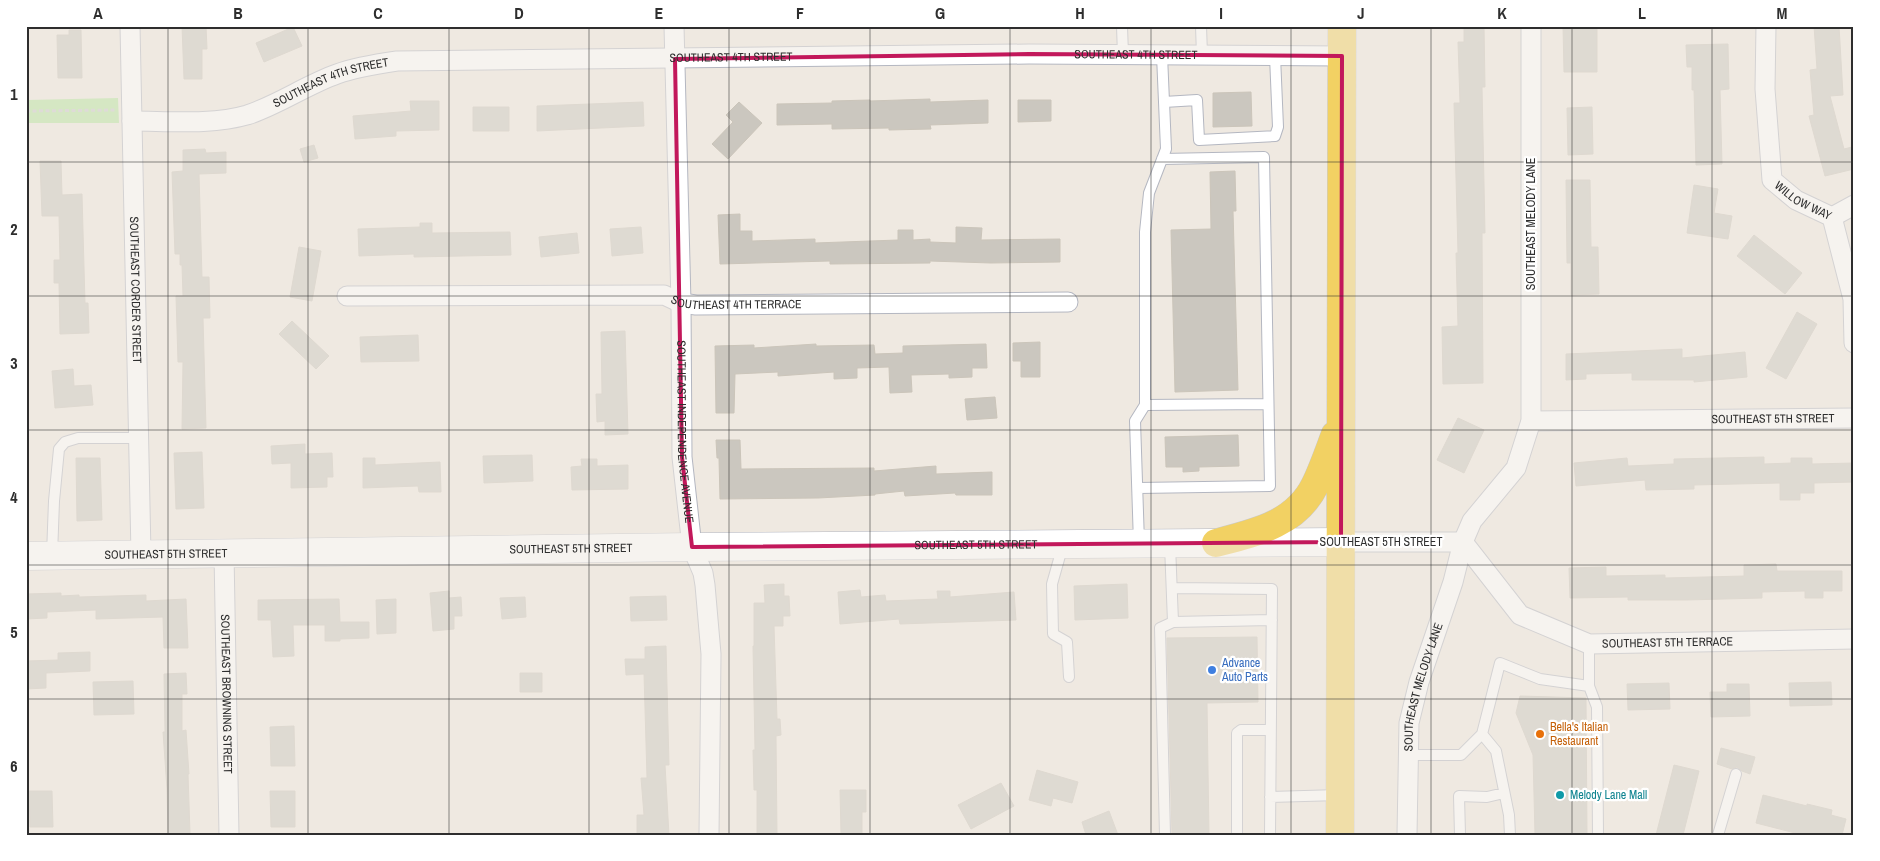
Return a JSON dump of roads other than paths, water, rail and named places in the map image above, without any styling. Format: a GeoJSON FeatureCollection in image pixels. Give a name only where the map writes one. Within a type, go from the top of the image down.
{"type":"FeatureCollection","features":[{"type":"Feature","properties":{"kind":"main road"},"geometry":{"type":"LineString","coordinates":[[1340,835],[1342,26]]}},
{"type":"Feature","properties":{"kind":"main road"},"geometry":{"type":"LineString","coordinates":[[1216,544],[1266,529],[1279,523],[1299,508],[1316,485],[1341,419]]}},
{"type":"Feature","properties":{"kind":"street","name":"SOUTHEAST CORDER STREET"},"geometry":{"type":"LineString","coordinates":[[130,26],[141,554]]}},
{"type":"Feature","properties":{"kind":"street","name":"SOUTHEAST INDEPENDENCE AVENUE"},"geometry":{"type":"LineString","coordinates":[[674,26],[681,303],[682,457],[692,547],[703,573],[711,654],[709,835]]}},
{"type":"Feature","properties":{"kind":"street","name":"SOUTHEAST MELODY LANE"},"geometry":{"type":"LineString","coordinates":[[1531,26],[1531,421]]}},
{"type":"Feature","properties":{"kind":"street","name":"WILLOW WAY"},"geometry":{"type":"LineString","coordinates":[[1766,26],[1766,89],[1772,180],[1796,200],[1832,217],[1853,299],[1854,342]]}},
{"type":"Feature","properties":{"kind":"street","name":"SOUTHEAST 4TH STREET"},"geometry":{"type":"LineString","coordinates":[[132,115],[217,120],[244,116],[266,108],[337,74],[397,61],[1029,54],[1342,56]]}},
{"type":"Feature","properties":{"kind":"street"},"geometry":{"type":"LineString","coordinates":[[1832,217],[1854,205]]}},
{"type":"Feature","properties":{"kind":"street","name":"SOUTHEAST 4TH TERRACE"},"geometry":{"type":"LineString","coordinates":[[347,296],[664,295],[681,303],[696,305],[1068,302]]}},
{"type":"Feature","properties":{"kind":"street","name":"SOUTHEAST 5TH STREET"},"geometry":{"type":"LineString","coordinates":[[1531,421],[1854,418]]}},
{"type":"Feature","properties":{"kind":"street"},"geometry":{"type":"LineString","coordinates":[[1463,542],[1472,521],[1516,468],[1531,421]]}},
{"type":"Feature","properties":{"kind":"street","name":"SOUTHEAST MELODY LANE"},"geometry":{"type":"LineString","coordinates":[[1407,835],[1409,723],[1413,704],[1453,582],[1463,542]]}},
{"type":"Feature","properties":{"kind":"street","name":"SOUTHEAST 5TH STREET"},"geometry":{"type":"LineString","coordinates":[[39,556],[692,547],[1463,542]]}},
{"type":"Feature","properties":{"kind":"street","name":"SOUTHEAST 5TH TERRACE"},"geometry":{"type":"LineString","coordinates":[[1463,542],[1520,615],[1590,644],[1854,640]]}},
{"type":"Feature","properties":{"kind":"street","name":"SOUTHEAST BROWNING STREET"},"geometry":{"type":"LineString","coordinates":[[224,553],[229,835]]}},
{"type":"Feature","properties":{"kind":"lane"},"geometry":{"type":"LineString","coordinates":[[1122,26],[1123,55]]}},
{"type":"Feature","properties":{"kind":"lane"},"geometry":{"type":"LineString","coordinates":[[1201,26],[1202,55]]}},
{"type":"Feature","properties":{"kind":"lane"},"geometry":{"type":"LineString","coordinates":[[1139,544],[1135,421],[1145,405],[1145,232],[1149,193],[1166,149],[1162,55]]}},
{"type":"Feature","properties":{"kind":"lane"},"geometry":{"type":"LineString","coordinates":[[1164,102],[1197,100],[1199,140],[1275,136],[1278,127],[1275,56]]}},
{"type":"Feature","properties":{"kind":"lane"},"geometry":{"type":"LineString","coordinates":[[1138,488],[1270,486],[1264,157],[1162,160]]}},
{"type":"Feature","properties":{"kind":"lane"},"geometry":{"type":"LineString","coordinates":[[1145,405],[1268,404]]}},
{"type":"Feature","properties":{"kind":"lane"},"geometry":{"type":"LineString","coordinates":[[39,556],[54,500],[59,449],[65,442],[78,438],[138,438]]}},
{"type":"Feature","properties":{"kind":"lane"},"geometry":{"type":"LineString","coordinates":[[1063,544],[1052,584],[1053,634],[1068,642],[1069,677]]}},
{"type":"Feature","properties":{"kind":"lane"},"geometry":{"type":"LineString","coordinates":[[1170,544],[1173,622]]}},
{"type":"Feature","properties":{"kind":"lane"},"geometry":{"type":"LineString","coordinates":[[1172,588],[1272,589],[1270,835]]}},
{"type":"Feature","properties":{"kind":"lane"},"geometry":{"type":"LineString","coordinates":[[1165,835],[1160,628],[1173,622],[1272,620]]}},
{"type":"Feature","properties":{"kind":"lane"},"geometry":{"type":"LineString","coordinates":[[1590,644],[1589,686],[1597,707],[1598,835]]}},
{"type":"Feature","properties":{"kind":"lane"},"geometry":{"type":"LineString","coordinates":[[1408,755],[1461,755],[1482,734],[1500,663],[1540,679],[1589,686]]}},
{"type":"Feature","properties":{"kind":"lane"},"geometry":{"type":"LineString","coordinates":[[1237,835],[1237,733],[1241,730],[1270,730]]}},
{"type":"Feature","properties":{"kind":"lane"},"geometry":{"type":"LineString","coordinates":[[1482,734],[1496,751],[1509,815],[1510,835]]}},
{"type":"Feature","properties":{"kind":"lane"},"geometry":{"type":"LineString","coordinates":[[1718,835],[1736,774]]}},
{"type":"Feature","properties":{"kind":"lane"},"geometry":{"type":"LineString","coordinates":[[1460,835],[1459,796],[1487,797],[1504,793]]}},
{"type":"Feature","properties":{"kind":"lane"},"geometry":{"type":"LineString","coordinates":[[1270,797],[1340,795]]}},
{"type":"Feature","properties":{"kind":"place","name":"Advance Auto Parts"},"geometry":{"type":"Point","coordinates":[1212,670]}},
{"type":"Feature","properties":{"kind":"place","name":"Bella's Italian Restaurant"},"geometry":{"type":"Point","coordinates":[1540,734]}},
{"type":"Feature","properties":{"kind":"place","name":"Melody Lane Mall"},"geometry":{"type":"Point","coordinates":[1560,795]}}]}
